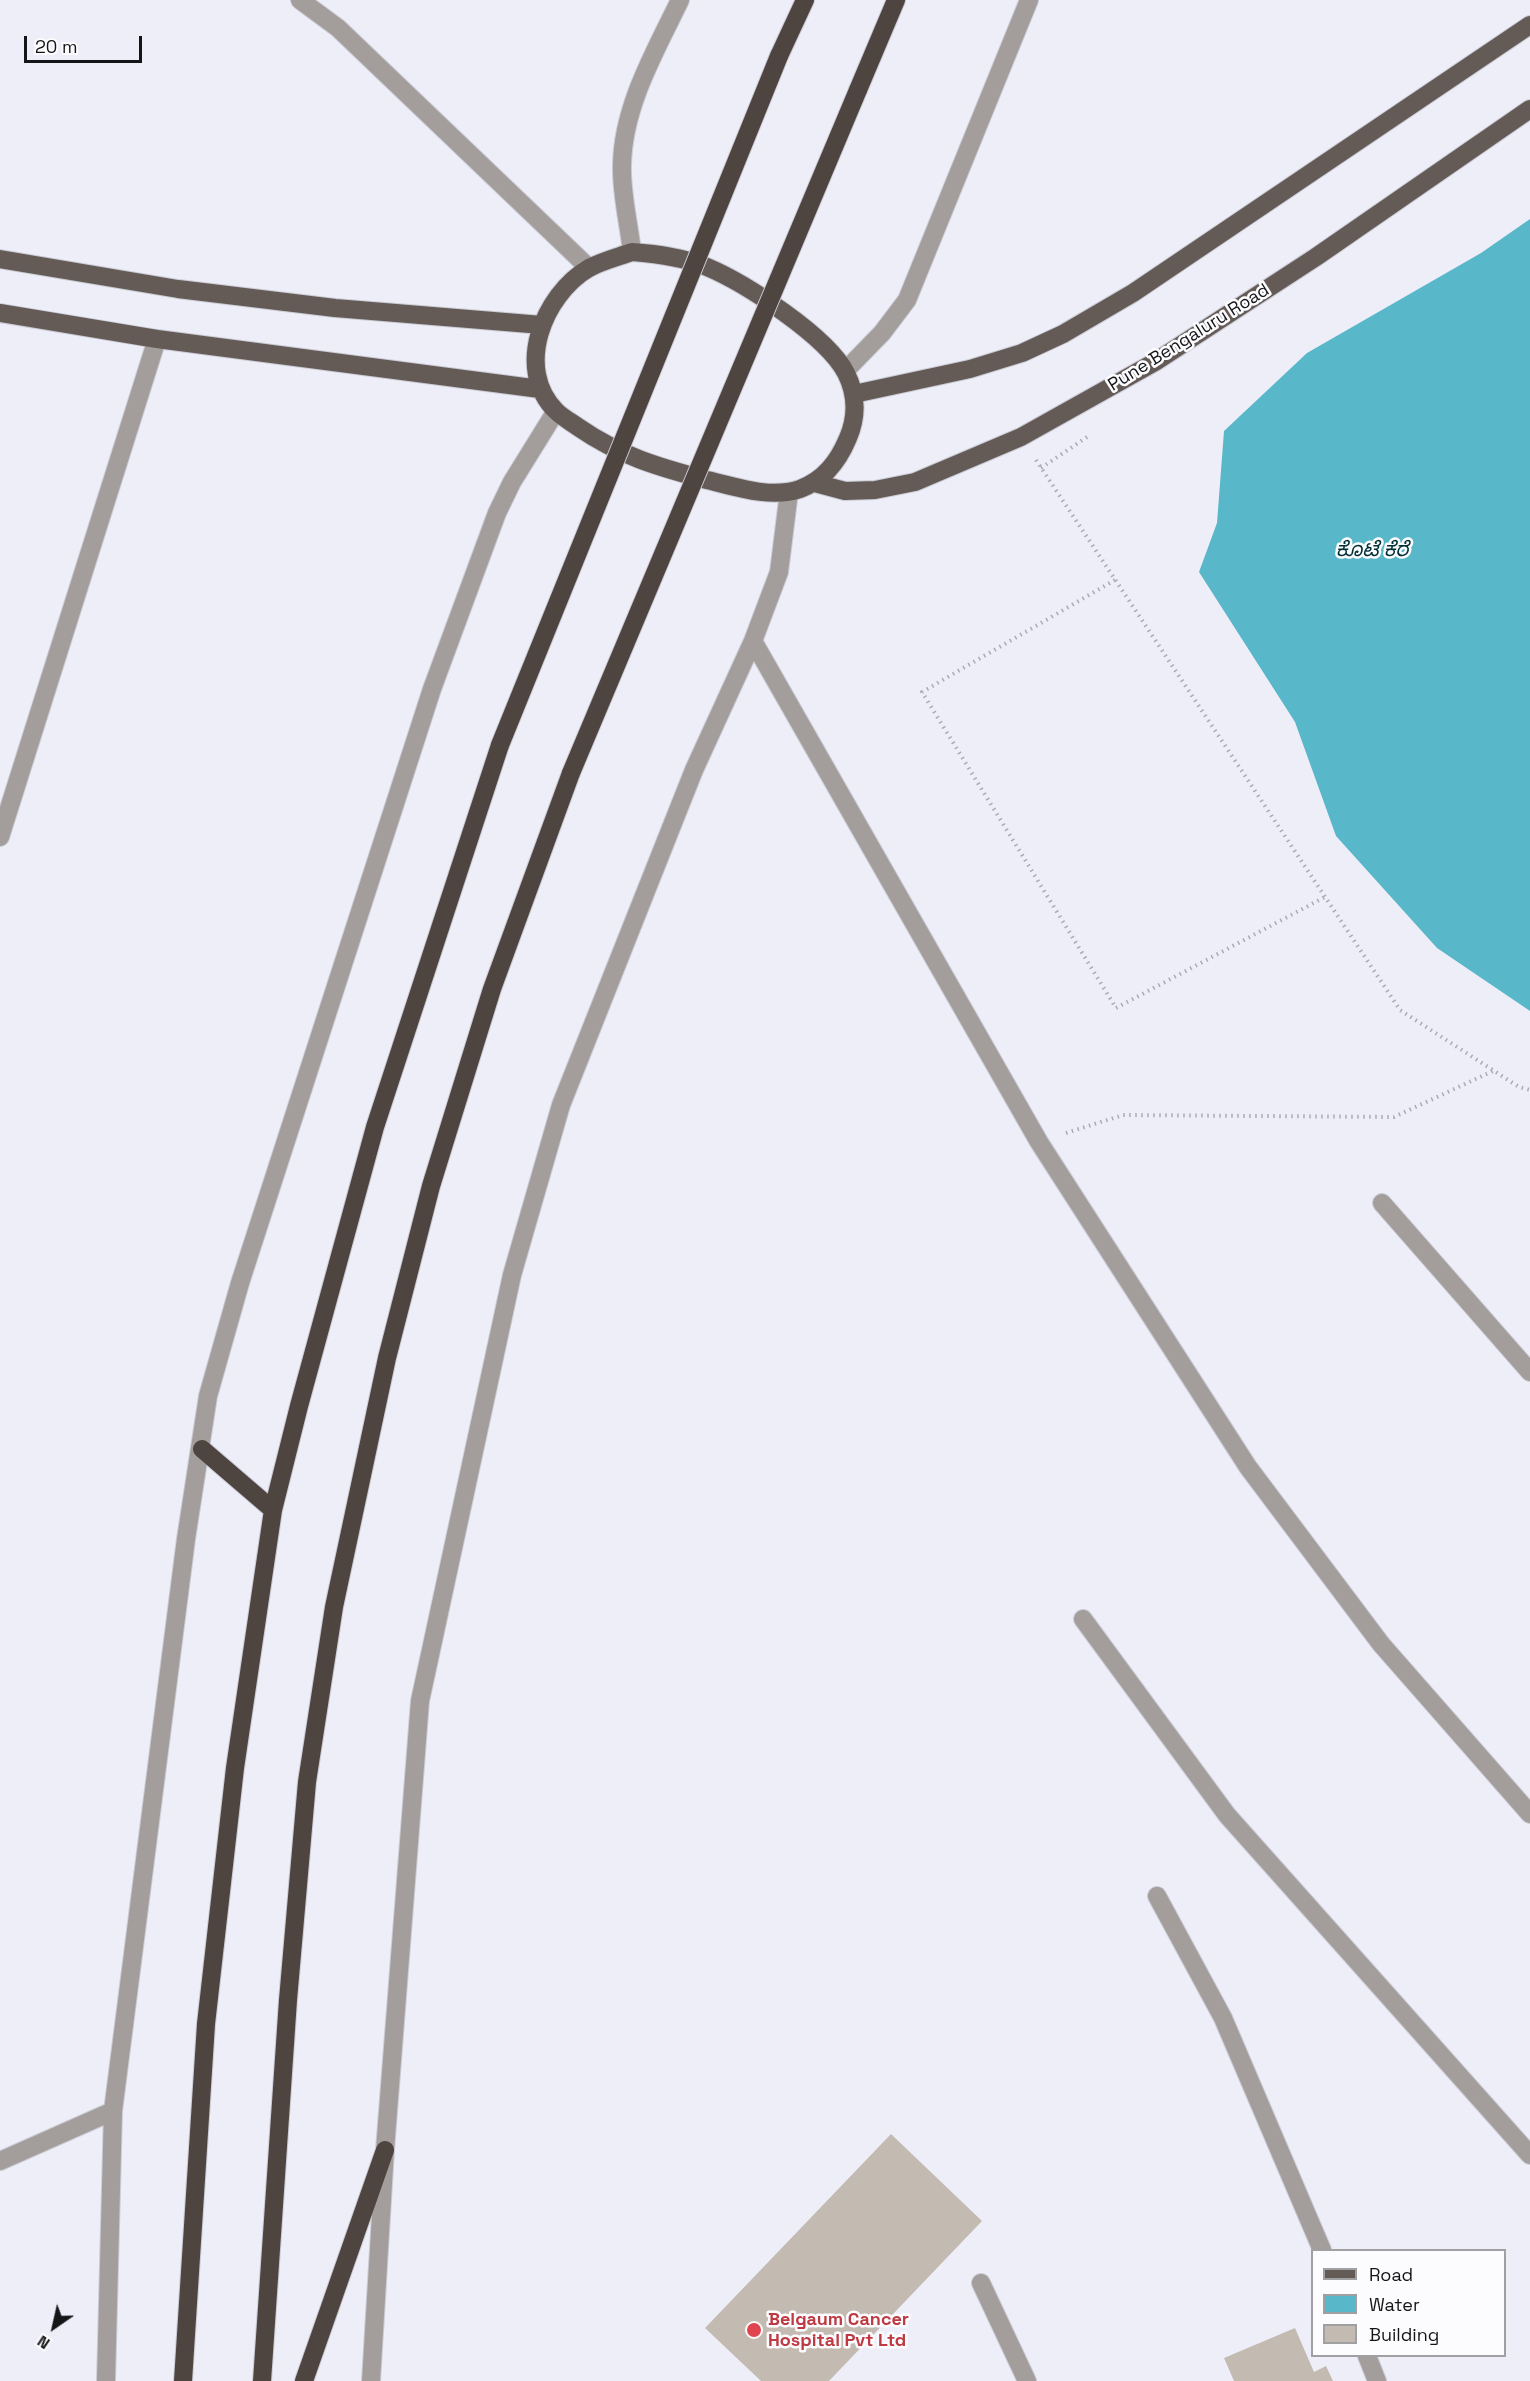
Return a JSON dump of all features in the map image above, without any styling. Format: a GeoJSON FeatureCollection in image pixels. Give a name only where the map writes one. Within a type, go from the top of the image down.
{"type":"FeatureCollection","features":[{"type":"Feature","properties":{"kind":"highway"},"geometry":{"type":"LineString","coordinates":[[183,2381],[206,2024],[235,1768],[273,1510],[299,1406],[375,1127],[500,745],[779,56],[805,0]]}},
{"type":"Feature","properties":{"kind":"highway"},"geometry":{"type":"LineString","coordinates":[[262,2381],[288,2000],[308,1782],[334,1607],[387,1358],[431,1186],[492,989],[571,773],[896,0]]}},
{"type":"Feature","properties":{"kind":"highway"},"geometry":{"type":"LineString","coordinates":[[202,1449],[273,1510]]}},
{"type":"Feature","properties":{"kind":"highway"},"geometry":{"type":"LineString","coordinates":[[304,2381],[385,2150]]}},
{"type":"Feature","properties":{"kind":"main road"},"geometry":{"type":"LineString","coordinates":[[854,394],[970,369],[1022,353],[1063,334],[1133,293],[1530,25]]}},
{"type":"Feature","properties":{"kind":"main road","name":"Pune Bengaluru Road"},"geometry":{"type":"LineString","coordinates":[[815,483],[845,491],[875,490],[915,482],[1021,437],[1155,362],[1316,257],[1530,109]]}},
{"type":"Feature","properties":{"kind":"main road"},"geometry":{"type":"LineString","coordinates":[[632,252],[668,255],[707,267],[758,295],[795,320],[845,372],[854,394],[855,421],[846,444],[831,469],[815,483],[789,492],[749,491],[671,471],[609,448],[556,411],[540,389],[535,371],[536,346],[542,326],[559,295],[589,268],[632,252]]}},
{"type":"Feature","properties":{"kind":"main road"},"geometry":{"type":"LineString","coordinates":[[0,259],[178,289],[301,304],[542,326]]}},
{"type":"Feature","properties":{"kind":"main road"},"geometry":{"type":"LineString","coordinates":[[0,313],[157,339],[540,389]]}},
{"type":"Feature","properties":{"kind":"street"},"geometry":{"type":"LineString","coordinates":[[300,0],[338,28],[589,268]]}},
{"type":"Feature","properties":{"kind":"street"},"geometry":{"type":"LineString","coordinates":[[632,252],[622,166],[626,124],[644,76],[680,0]]}},
{"type":"Feature","properties":{"kind":"street"},"geometry":{"type":"LineString","coordinates":[[845,372],[882,333],[906,300],[1029,0]]}},
{"type":"Feature","properties":{"kind":"street"},"geometry":{"type":"LineString","coordinates":[[0,837],[157,339]]}},
{"type":"Feature","properties":{"kind":"street"},"geometry":{"type":"LineString","coordinates":[[106,2381],[113,2111],[186,1539],[202,1449],[208,1396],[222,1339],[432,690],[497,513],[512,482],[556,411]]}},
{"type":"Feature","properties":{"kind":"street"},"geometry":{"type":"LineString","coordinates":[[371,2381],[385,2150],[420,1701],[512,1275],[561,1105],[694,770],[753,641],[779,572],[789,492]]}},
{"type":"Feature","properties":{"kind":"street"},"geometry":{"type":"LineString","coordinates":[[753,641],[1039,1142],[1248,1467],[1381,1644],[1530,1814]]}},
{"type":"Feature","properties":{"kind":"street"},"geometry":{"type":"LineString","coordinates":[[1382,1203],[1530,1372]]}},
{"type":"Feature","properties":{"kind":"street"},"geometry":{"type":"LineString","coordinates":[[1083,1619],[1227,1815],[1530,2155]]}},
{"type":"Feature","properties":{"kind":"street"},"geometry":{"type":"LineString","coordinates":[[1157,1896],[1223,2018],[1322,2249]]}},
{"type":"Feature","properties":{"kind":"street"},"geometry":{"type":"LineString","coordinates":[[0,2161],[113,2111]]}},
{"type":"Feature","properties":{"kind":"street"},"geometry":{"type":"LineString","coordinates":[[981,2283],[1027,2381]]}},
{"type":"Feature","properties":{"kind":"street"},"geometry":{"type":"LineString","coordinates":[[1367,2357],[1377,2381]]}},
{"type":"Feature","properties":{"kind":"path"},"geometry":{"type":"LineString","coordinates":[[1021,437],[1400,1010],[1519,1087],[1530,1089]]}},
{"type":"Feature","properties":{"kind":"path"},"geometry":{"type":"LineString","coordinates":[[1115,580],[922,692],[1116,1008],[1325,897]]}},
{"type":"Feature","properties":{"kind":"path"},"geometry":{"type":"LineString","coordinates":[[1039,1142],[1123,1115],[1394,1117],[1494,1071]]}},
{"type":"Feature","properties":{"kind":"water","name":"ಕೊಟೆ ಕೆರೆ"},"geometry":{"type":"Polygon","coordinates":[[[1530,219],[1530,1011],[1437,948],[1336,836],[1295,722],[1199,572],[1217,523],[1224,431],[1307,353],[1481,253],[1530,219]]]}},
{"type":"Feature","properties":{"kind":"building"},"geometry":{"type":"Polygon","coordinates":[[[891,2134],[982,2221],[829,2381],[761,2381],[705,2328],[891,2134]]]}},
{"type":"Feature","properties":{"kind":"building"},"geometry":{"type":"Polygon","coordinates":[[[1295,2328],[1314,2372],[1326,2366],[1333,2381],[1234,2381],[1224,2358],[1295,2328]]]}},
{"type":"Feature","properties":{"kind":"place","name":"Belgaum Cancer Hospital Pvt Ltd"},"geometry":{"type":"Point","coordinates":[754,2330]}}]}
